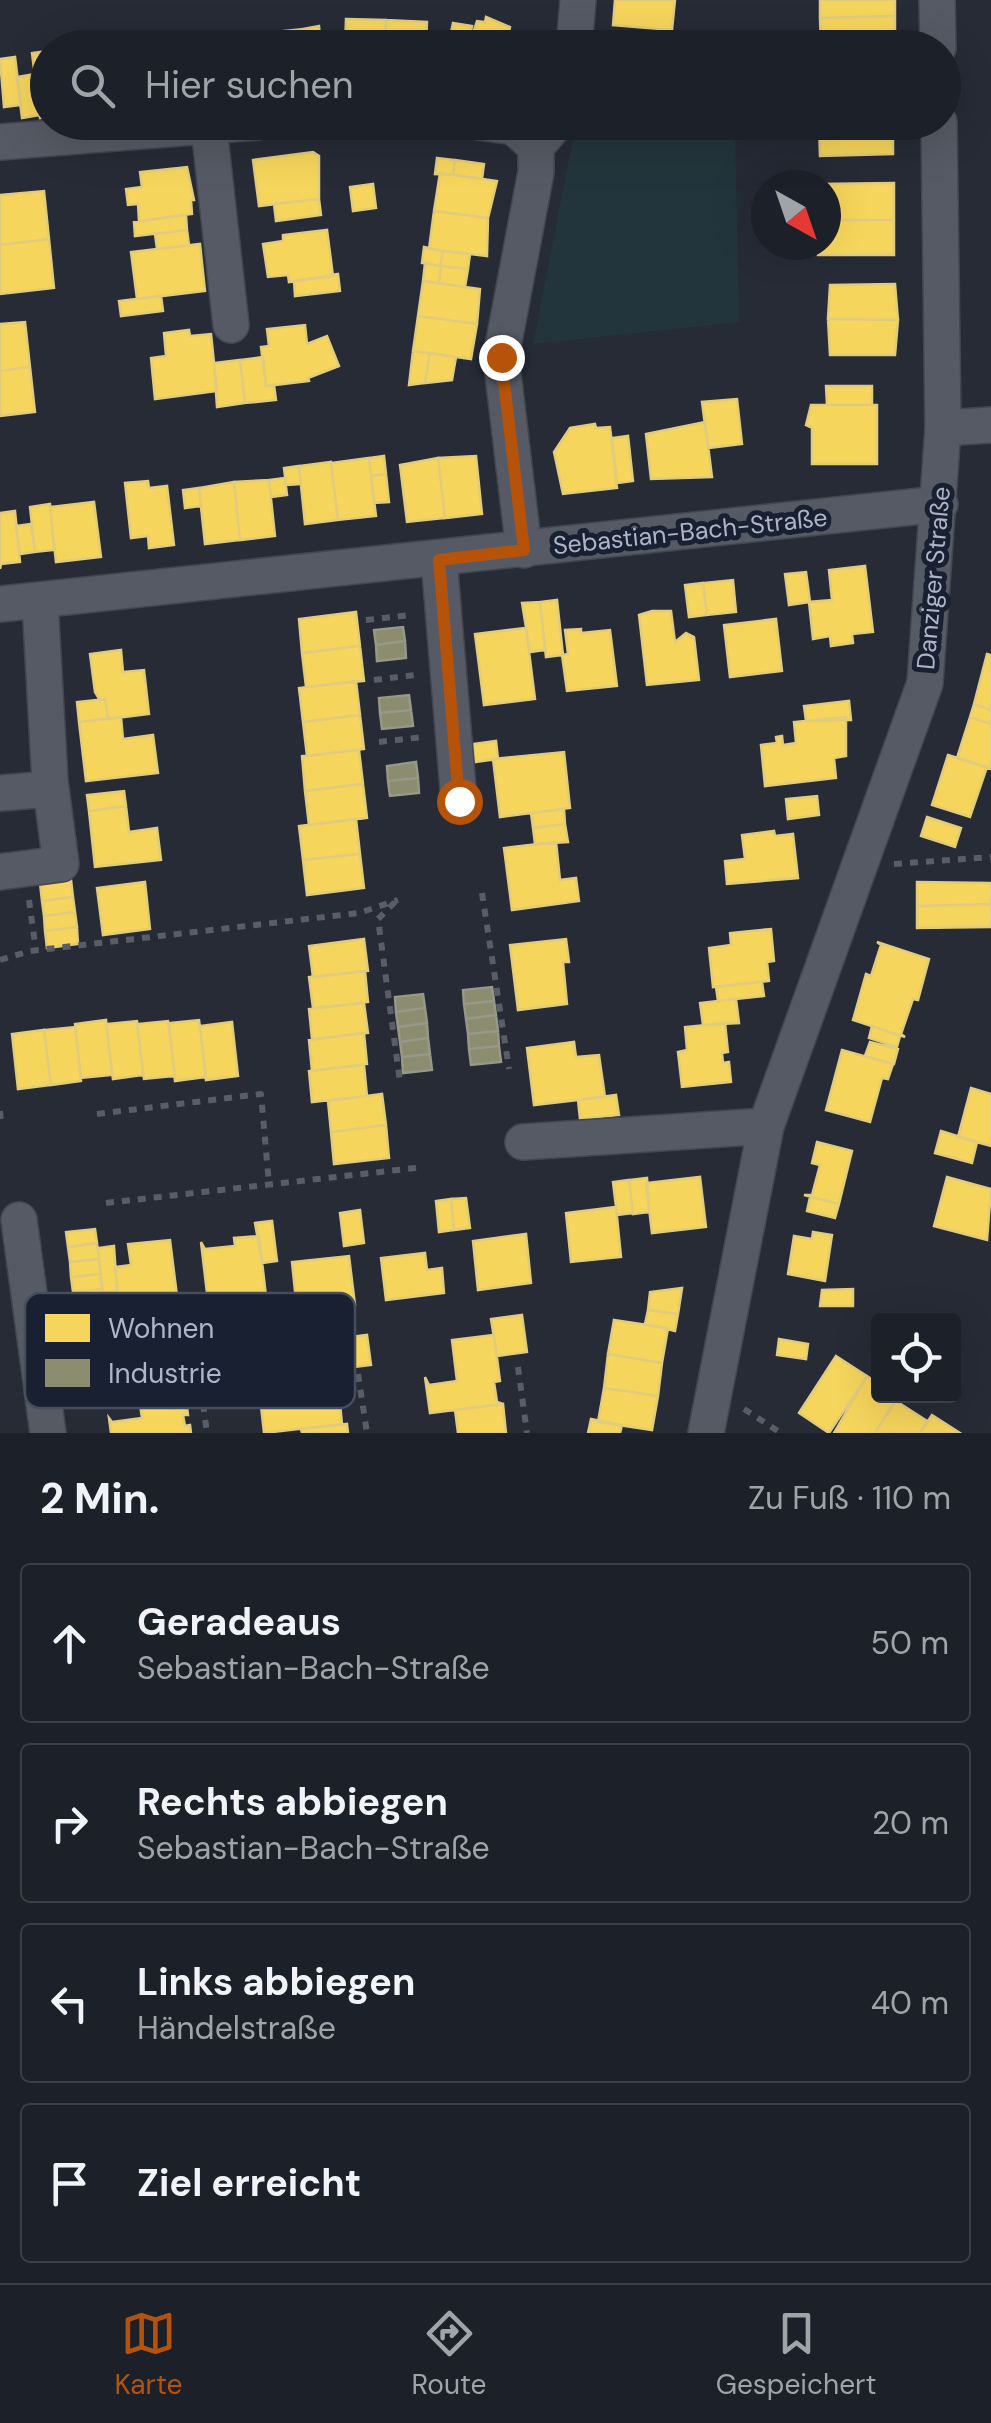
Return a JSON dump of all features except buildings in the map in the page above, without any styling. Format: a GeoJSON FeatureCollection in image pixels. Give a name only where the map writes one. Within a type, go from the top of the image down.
{"type":"FeatureCollection","features":[{"type":"Feature","properties":{"kind":"street"},"geometry":{"type":"LineString","coordinates":[[576,30],[578,0]]}},
{"type":"Feature","properties":{"kind":"street"},"geometry":{"type":"LineString","coordinates":[[937,0],[938,30]]}},
{"type":"Feature","properties":{"kind":"street"},"geometry":{"type":"LineString","coordinates":[[0,142],[30,140]]}},
{"type":"Feature","properties":{"kind":"street"},"geometry":{"type":"LineString","coordinates":[[210,140],[231,324]]}},
{"type":"Feature","properties":{"kind":"street"},"geometry":{"type":"LineString","coordinates":[[524,550],[501,357],[545,140]]}},
{"type":"Feature","properties":{"kind":"street","name":"Danziger Straße"},"geometry":{"type":"LineString","coordinates":[[706,1433],[766,1126],[925,683],[944,428],[939,140]]}},
{"type":"Feature","properties":{"kind":"street"},"geometry":{"type":"LineString","coordinates":[[944,428],[991,426]]}},
{"type":"Feature","properties":{"kind":"street","name":"Sebastian-Bach-Straße"},"geometry":{"type":"LineString","coordinates":[[0,604],[940,504]]}},
{"type":"Feature","properties":{"kind":"street"},"geometry":{"type":"LineString","coordinates":[[439,560],[459,801]]}},
{"type":"Feature","properties":{"kind":"street"},"geometry":{"type":"LineString","coordinates":[[12,871],[61,864],[51,788],[40,602]]}},
{"type":"Feature","properties":{"kind":"street"},"geometry":{"type":"LineString","coordinates":[[0,793],[51,788]]}},
{"type":"Feature","properties":{"kind":"street"},"geometry":{"type":"LineString","coordinates":[[523,1142],[766,1126]]}},
{"type":"Feature","properties":{"kind":"street"},"geometry":{"type":"LineString","coordinates":[[19,1220],[29,1293]]}},
{"type":"Feature","properties":{"kind":"street"},"geometry":{"type":"LineString","coordinates":[[45,1408],[48,1433]]}},
{"type":"Feature","properties":{"kind":"path"},"geometry":{"type":"LineString","coordinates":[[366,620],[442,611]]}},
{"type":"Feature","properties":{"kind":"path"},"geometry":{"type":"LineString","coordinates":[[374,680],[446,672]]}},
{"type":"Feature","properties":{"kind":"path"},"geometry":{"type":"LineString","coordinates":[[858,867],[991,857]]}},
{"type":"Feature","properties":{"kind":"path"},"geometry":{"type":"LineString","coordinates":[[12,871],[36,951]]}},
{"type":"Feature","properties":{"kind":"path"},"geometry":{"type":"LineString","coordinates":[[482,893],[509,1070]]}},
{"type":"Feature","properties":{"kind":"path"},"geometry":{"type":"LineString","coordinates":[[0,960],[36,951],[358,913],[398,900],[378,919],[400,1082]]}},
{"type":"Feature","properties":{"kind":"path"},"geometry":{"type":"LineString","coordinates":[[97,1114],[260,1094],[269,1184]]}},
{"type":"Feature","properties":{"kind":"path"},"geometry":{"type":"LineString","coordinates":[[0,1111],[0,1122]]}},
{"type":"Feature","properties":{"kind":"path"},"geometry":{"type":"LineString","coordinates":[[106,1203],[424,1167]]}},
{"type":"Feature","properties":{"kind":"path"},"geometry":{"type":"LineString","coordinates":[[518,1367],[528,1433]]}},
{"type":"Feature","properties":{"kind":"path"},"geometry":{"type":"LineString","coordinates":[[358,1374],[366,1433]]}},
{"type":"Feature","properties":{"kind":"path"},"geometry":{"type":"LineString","coordinates":[[203,1408],[207,1433]]}},
{"type":"Feature","properties":{"kind":"shaded area"},"geometry":{"type":"Polygon","coordinates":[[[573,140],[735,140],[739,322],[533,344],[573,140]]]}},
{"type":"Feature","properties":{"kind":"route"},"geometry":{"type":"LineString","coordinates":[[459,801],[439,560],[524,550],[501,357]]}}]}
